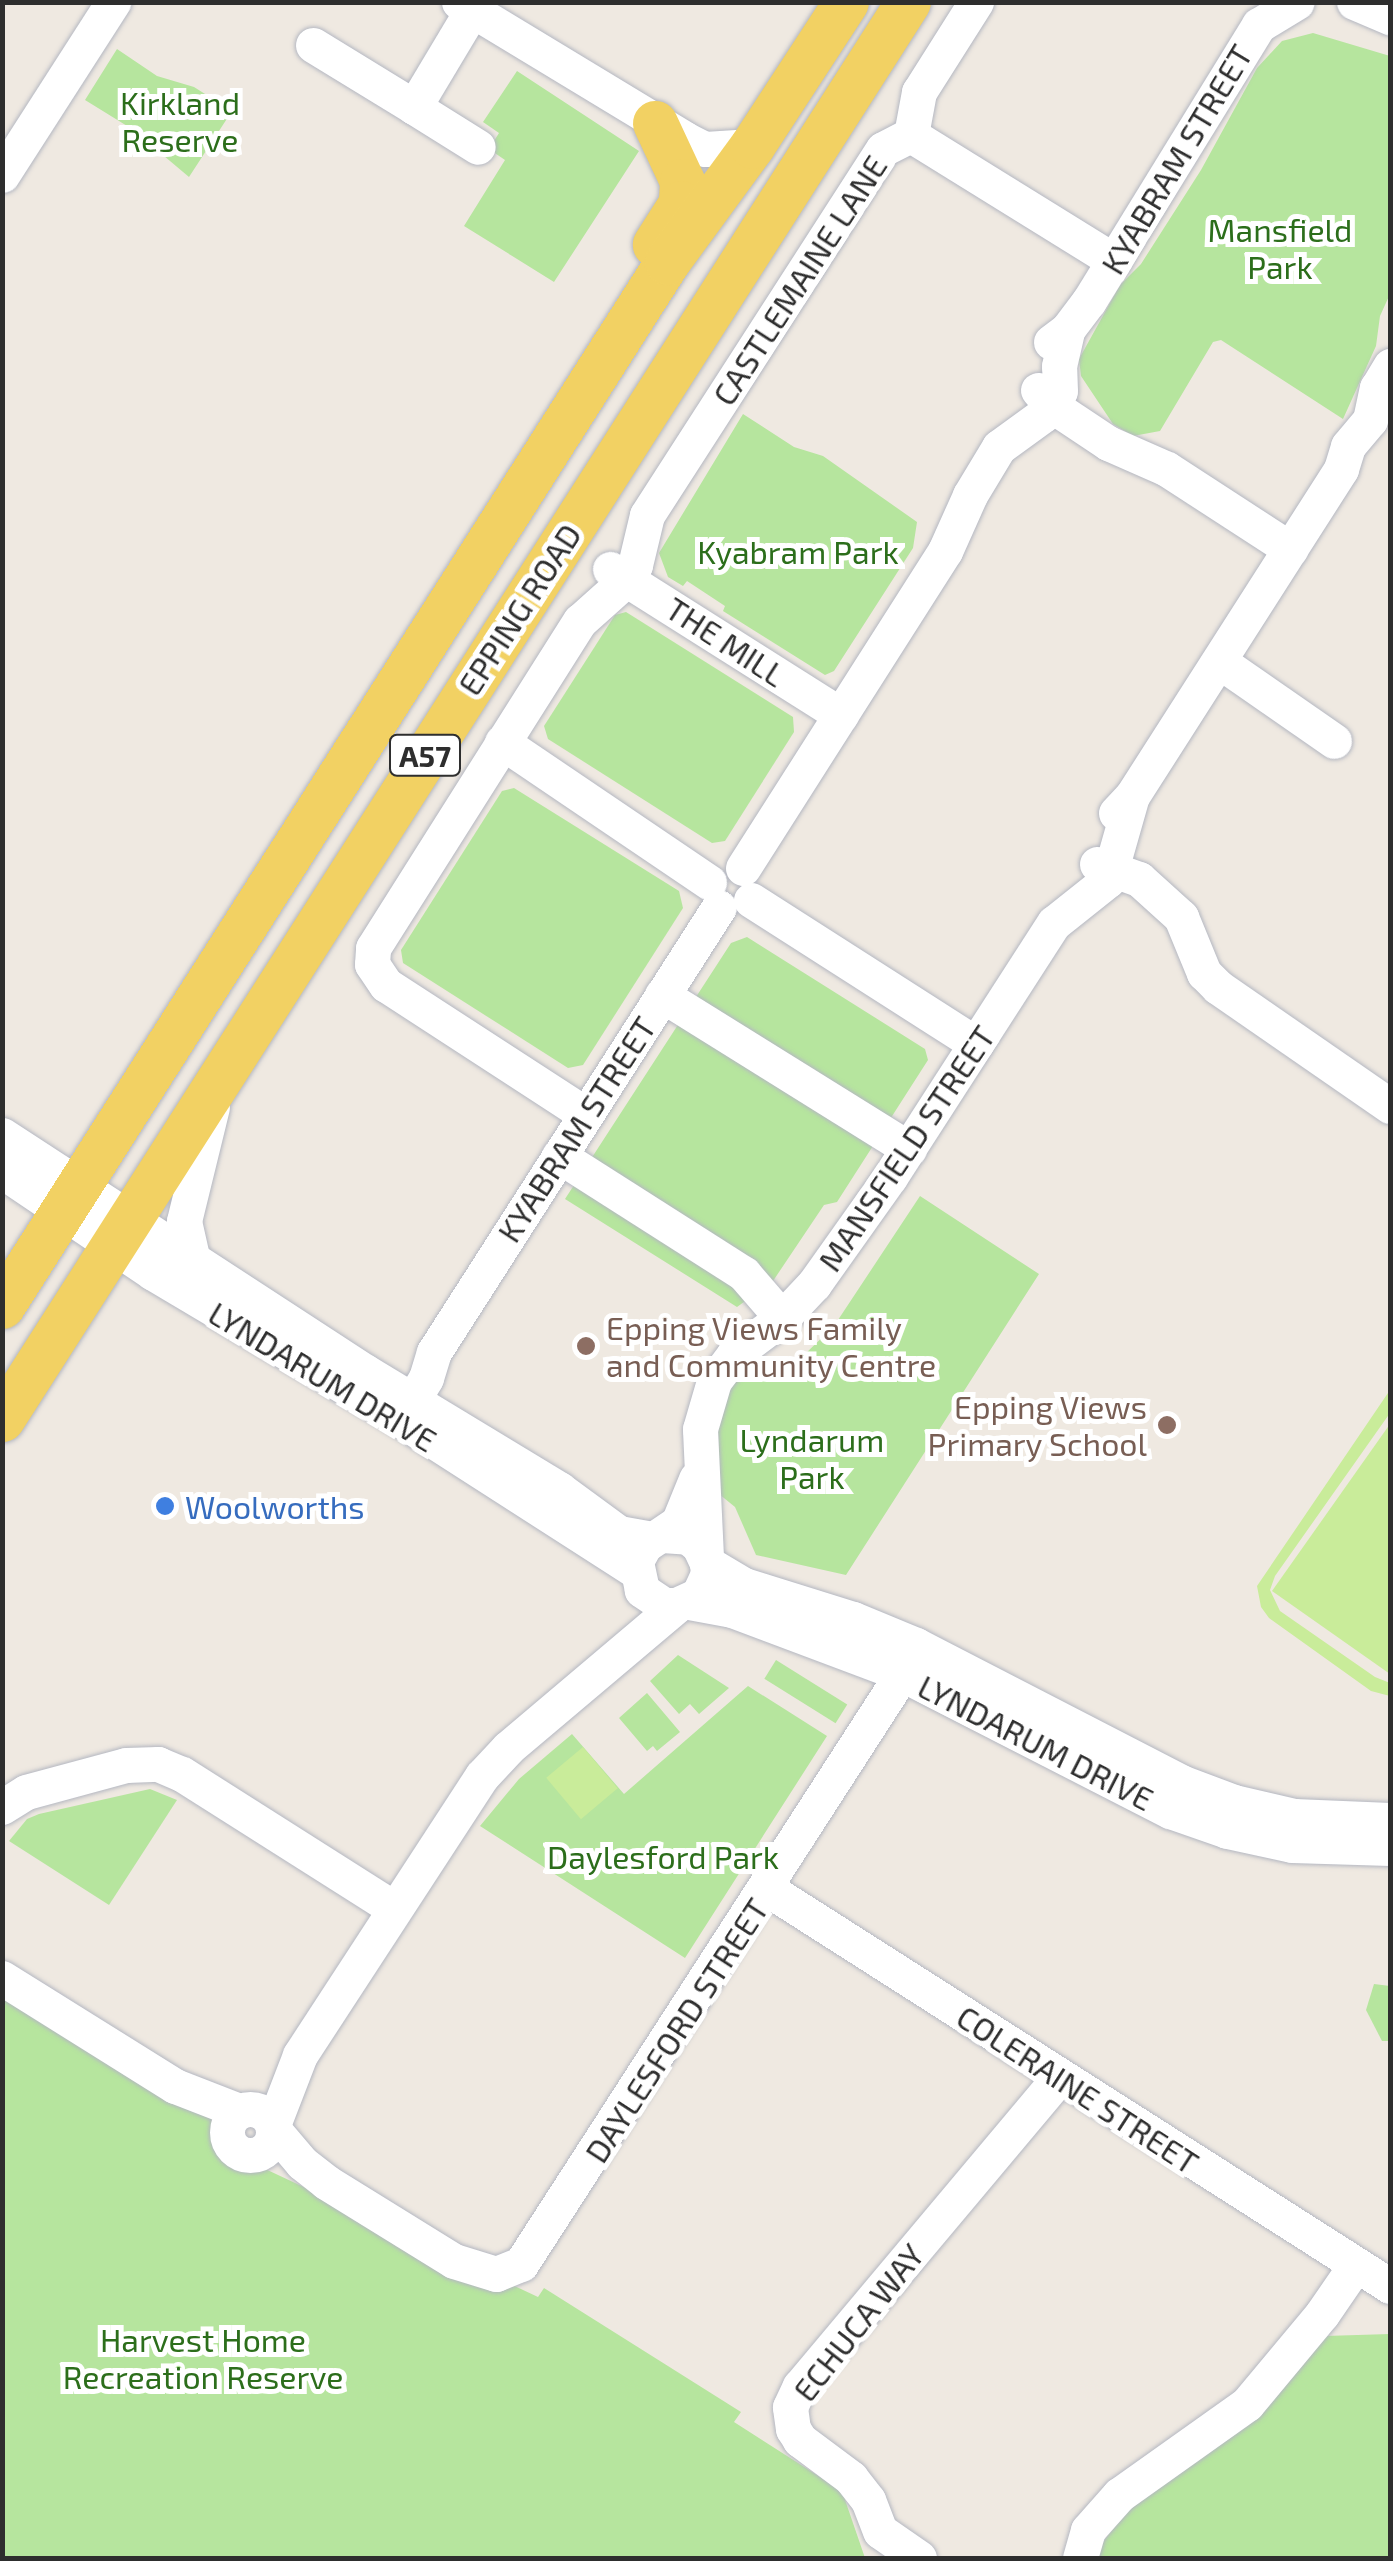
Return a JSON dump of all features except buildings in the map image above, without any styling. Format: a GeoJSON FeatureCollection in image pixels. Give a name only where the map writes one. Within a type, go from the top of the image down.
{"type":"FeatureCollection","features":[{"type":"Feature","properties":{"kind":"main road","name":"EPPING ROAD"},"geometry":{"type":"LineString","coordinates":[[2,1306],[667,262],[752,146],[846,2]]}},
{"type":"Feature","properties":{"kind":"main road","name":"EPPING ROAD"},"geometry":{"type":"LineString","coordinates":[[2,1418],[908,2]]}},
{"type":"Feature","properties":{"kind":"main road"},"geometry":{"type":"LineString","coordinates":[[545,452],[573,377],[681,203],[682,181],[655,123]]}},
{"type":"Feature","properties":{"kind":"street"},"geometry":{"type":"LineString","coordinates":[[9,175],[112,2]]}},
{"type":"Feature","properties":{"kind":"street","name":"CASTLEMAINE LANE"},"geometry":{"type":"LineString","coordinates":[[585,1114],[386,984],[372,964],[378,937],[580,621],[618,574],[635,566],[647,514],[883,149],[911,136],[918,92],[976,2]]}},
{"type":"Feature","properties":{"kind":"street","name":"KYABRAM STREET"},"geometry":{"type":"LineString","coordinates":[[401,1405],[662,996],[728,885],[945,551],[970,495],[1000,448],[1050,396],[1067,330],[1114,261],[1248,39],[1259,25],[1297,2]]}},
{"type":"Feature","properties":{"kind":"street"},"geometry":{"type":"LineString","coordinates":[[1354,2],[1390,17]]}},
{"type":"Feature","properties":{"kind":"street"},"geometry":{"type":"LineString","coordinates":[[414,107],[466,6],[655,123],[706,149],[752,146]]}},
{"type":"Feature","properties":{"kind":"street"},"geometry":{"type":"LineString","coordinates":[[313,45],[478,147]]}},
{"type":"Feature","properties":{"kind":"street"},"geometry":{"type":"LineString","coordinates":[[911,136],[1114,261]]}},
{"type":"Feature","properties":{"kind":"street","name":"MANSFIELD STREET"},"geometry":{"type":"LineString","coordinates":[[706,1560],[700,1463],[702,1412],[714,1380],[734,1354],[782,1318],[814,1284],[976,1044],[1054,923],[1068,890],[1107,871],[1107,826],[1132,796],[1341,469],[1385,429],[1378,388],[1390,374]]}},
{"type":"Feature","properties":{"kind":"street"},"geometry":{"type":"LineString","coordinates":[[1050,396],[1097,434],[1166,469],[1290,549]]}},
{"type":"Feature","properties":{"kind":"street","name":"THE MILL"},"geometry":{"type":"LineString","coordinates":[[618,574],[841,715]]}},
{"type":"Feature","properties":{"kind":"street"},"geometry":{"type":"LineString","coordinates":[[1219,661],[1334,740]]}},
{"type":"Feature","properties":{"kind":"street"},"geometry":{"type":"LineString","coordinates":[[502,742],[976,1044]]}},
{"type":"Feature","properties":{"kind":"street"},"geometry":{"type":"LineString","coordinates":[[1107,871],[1181,917],[1204,974],[1218,988],[1390,1106]]}},
{"type":"Feature","properties":{"kind":"street"},"geometry":{"type":"LineString","coordinates":[[662,996],[908,1149]]}},
{"type":"Feature","properties":{"kind":"street"},"geometry":{"type":"LineString","coordinates":[[193,1261],[184,1220],[222,1071]]}},
{"type":"Feature","properties":{"kind":"street"},"geometry":{"type":"LineString","coordinates":[[559,1156],[744,1274],[782,1318]]}},
{"type":"Feature","properties":{"kind":"street"},"geometry":{"type":"LineString","coordinates":[[10,1166],[70,1198],[130,1218]]}},
{"type":"Feature","properties":{"kind":"street","name":"LYNDARUM DRIVE"},"geometry":{"type":"LineString","coordinates":[[130,1218],[401,1405]]}},
{"type":"Feature","properties":{"kind":"street","name":"LYNDARUM DRIVE"},"geometry":{"type":"LineString","coordinates":[[130,1218],[401,1405],[646,1556]]}},
{"type":"Feature","properties":{"kind":"street","name":"MANSFIELD STREET"},"geometry":{"type":"LineString","coordinates":[[646,1556],[678,1523],[689,1502],[700,1463]]}},
{"type":"Feature","properties":{"kind":"street"},"geometry":{"type":"LineString","coordinates":[[2,1978],[176,2086],[253,2126],[482,1776],[623,1650],[704,1586],[706,1560],[688,1537],[646,1556]]}},
{"type":"Feature","properties":{"kind":"street"},"geometry":{"type":"LineString","coordinates":[[646,1556],[651,1600],[683,1603]]}},
{"type":"Feature","properties":{"kind":"street"},"geometry":{"type":"LineString","coordinates":[[623,1650],[646,1556]]}},
{"type":"Feature","properties":{"kind":"street","name":"LYNDARUM DRIVE"},"geometry":{"type":"LineString","coordinates":[[706,1560],[744,1585],[854,1619],[916,1645],[1094,1740],[1198,1789],[1294,1816],[1390,1820]]}},
{"type":"Feature","properties":{"kind":"street","name":"LYNDARUM DRIVE"},"geometry":{"type":"LineString","coordinates":[[683,1603],[732,1610],[902,1674],[1170,1811],[1227,1830],[1292,1845],[1390,1848]]}},
{"type":"Feature","properties":{"kind":"street","name":"DAYLESFORD STREET"},"geometry":{"type":"LineString","coordinates":[[253,2126],[326,2182],[454,2262],[484,2273],[503,2273],[521,2264],[541,2240],[902,1674]]}},
{"type":"Feature","properties":{"kind":"street"},"geometry":{"type":"LineString","coordinates":[[2,1807],[26,1792],[126,1765],[158,1764],[182,1774],[393,1908]]}},
{"type":"Feature","properties":{"kind":"street","name":"COLERAINE STREET"},"geometry":{"type":"LineString","coordinates":[[766,1888],[1390,2286]]}},
{"type":"Feature","properties":{"kind":"street","name":"ECHUCA WAY"},"geometry":{"type":"LineString","coordinates":[[919,2558],[880,2531],[868,2500],[852,2478],[800,2440],[792,2429],[790,2407],[800,2386],[1059,2077]]}},
{"type":"Feature","properties":{"kind":"street"},"geometry":{"type":"LineString","coordinates":[[1080,2558],[1088,2530],[1119,2495],[1247,2404],[1322,2314],[1355,2266]]}},
{"type":"Feature","properties":{"kind":"green space","name":"Mansfield Park"},"geometry":{"type":"Polygon","coordinates":[[[1313,33],[1390,56],[1390,294],[1380,316],[1376,346],[1343,419],[1221,340],[1213,342],[1160,431],[1133,436],[1113,424],[1081,376],[1079,359],[1120,285],[1141,264],[1201,170],[1257,68],[1282,41],[1313,33]]]}},
{"type":"Feature","properties":{"kind":"green space","name":"Kirkland Reserve"},"geometry":{"type":"Polygon","coordinates":[[[117,49],[157,76],[194,87],[232,111],[189,177],[132,129],[85,100],[117,49]]]}},
{"type":"Feature","properties":{"kind":"green space"},"geometry":{"type":"Polygon","coordinates":[[[517,71],[639,151],[554,282],[464,226],[505,160],[489,149],[499,133],[483,122],[517,71]]]}},
{"type":"Feature","properties":{"kind":"green space","name":"Kyabram Park"},"geometry":{"type":"Polygon","coordinates":[[[743,414],[794,447],[823,456],[917,522],[913,548],[834,671],[825,675],[723,611],[725,606],[687,581],[683,586],[668,577],[659,553],[743,414]]]}},
{"type":"Feature","properties":{"kind":"green space"},"geometry":{"type":"Polygon","coordinates":[[[626,612],[793,717],[794,732],[725,841],[712,843],[548,739],[544,726],[615,615],[626,612]]]}},
{"type":"Feature","properties":{"kind":"green space"},"geometry":{"type":"Polygon","coordinates":[[[514,788],[679,891],[683,908],[583,1065],[568,1068],[403,963],[401,950],[502,791],[514,788]]]}},
{"type":"Feature","properties":{"kind":"green space"},"geometry":{"type":"Polygon","coordinates":[[[747,937],[925,1049],[928,1060],[837,1202],[824,1205],[773,1281],[737,1307],[565,1199],[731,943],[747,937]]]}},
{"type":"Feature","properties":{"kind":"green space","name":"Lyndarum Park"},"geometry":{"type":"Polygon","coordinates":[[[920,1196],[1039,1274],[846,1575],[756,1555],[735,1507],[719,1494],[718,1424],[729,1387],[742,1372],[756,1381],[804,1355],[834,1326],[920,1196]]]}},
{"type":"Feature","properties":{"kind":"green space"},"geometry":{"type":"Polygon","coordinates":[[[1390,1390],[1390,1413],[1275,1576],[1270,1590],[1280,1611],[1375,1677],[1390,1683],[1390,1696],[1371,1691],[1269,1618],[1261,1607],[1257,1586],[1390,1390]]]}},
{"type":"Feature","properties":{"kind":"green space"},"geometry":{"type":"Polygon","coordinates":[[[1390,1424],[1390,1674],[1272,1591],[1390,1424]]]}},
{"type":"Feature","properties":{"kind":"green space"},"geometry":{"type":"Polygon","coordinates":[[[678,1655],[729,1688],[699,1714],[690,1704],[679,1714],[650,1681],[678,1655]]]}},
{"type":"Feature","properties":{"kind":"green space"},"geometry":{"type":"Polygon","coordinates":[[[776,1660],[847,1705],[836,1723],[764,1679],[776,1660]]]}},
{"type":"Feature","properties":{"kind":"green space","name":"Daylesford Park"},"geometry":{"type":"Polygon","coordinates":[[[748,1686],[827,1736],[685,1958],[480,1826],[519,1779],[572,1734],[624,1794],[748,1686]]]}},
{"type":"Feature","properties":{"kind":"green space"},"geometry":{"type":"Polygon","coordinates":[[[647,1693],[680,1732],[657,1751],[653,1746],[647,1751],[619,1718],[647,1693]]]}},
{"type":"Feature","properties":{"kind":"green space"},"geometry":{"type":"Polygon","coordinates":[[[583,1747],[618,1788],[581,1819],[546,1778],[583,1747]]]}},
{"type":"Feature","properties":{"kind":"green space"},"geometry":{"type":"Polygon","coordinates":[[[150,1789],[177,1800],[109,1905],[9,1841],[27,1819],[39,1814],[150,1789]]]}},
{"type":"Feature","properties":{"kind":"green space"},"geometry":{"type":"Polygon","coordinates":[[[1374,1984],[1390,1986],[1390,2041],[1382,2041],[1366,2010],[1374,1984]]]}},
{"type":"Feature","properties":{"kind":"green space","name":"Harvest Home Recreation Reserve"},"geometry":{"type":"Polygon","coordinates":[[[3,1994],[223,2124],[226,2144],[261,2167],[538,2297],[544,2288],[741,2412],[734,2422],[842,2491],[865,2558],[3,2558],[3,1994]]]}},
{"type":"Feature","properties":{"kind":"green space"},"geometry":{"type":"Polygon","coordinates":[[[1390,2334],[1390,2558],[1096,2558],[1099,2547],[1132,2505],[1249,2425],[1325,2336],[1390,2334]]]}},
{"type":"Feature","properties":{"kind":"place","name":"Epping Views Family and Community Centre"},"geometry":{"type":"Point","coordinates":[586,1346]}},
{"type":"Feature","properties":{"kind":"place","name":"Epping Views Primary School"},"geometry":{"type":"Point","coordinates":[1167,1425]}},
{"type":"Feature","properties":{"kind":"place","name":"Woolworths"},"geometry":{"type":"Point","coordinates":[165,1506]}}]}
